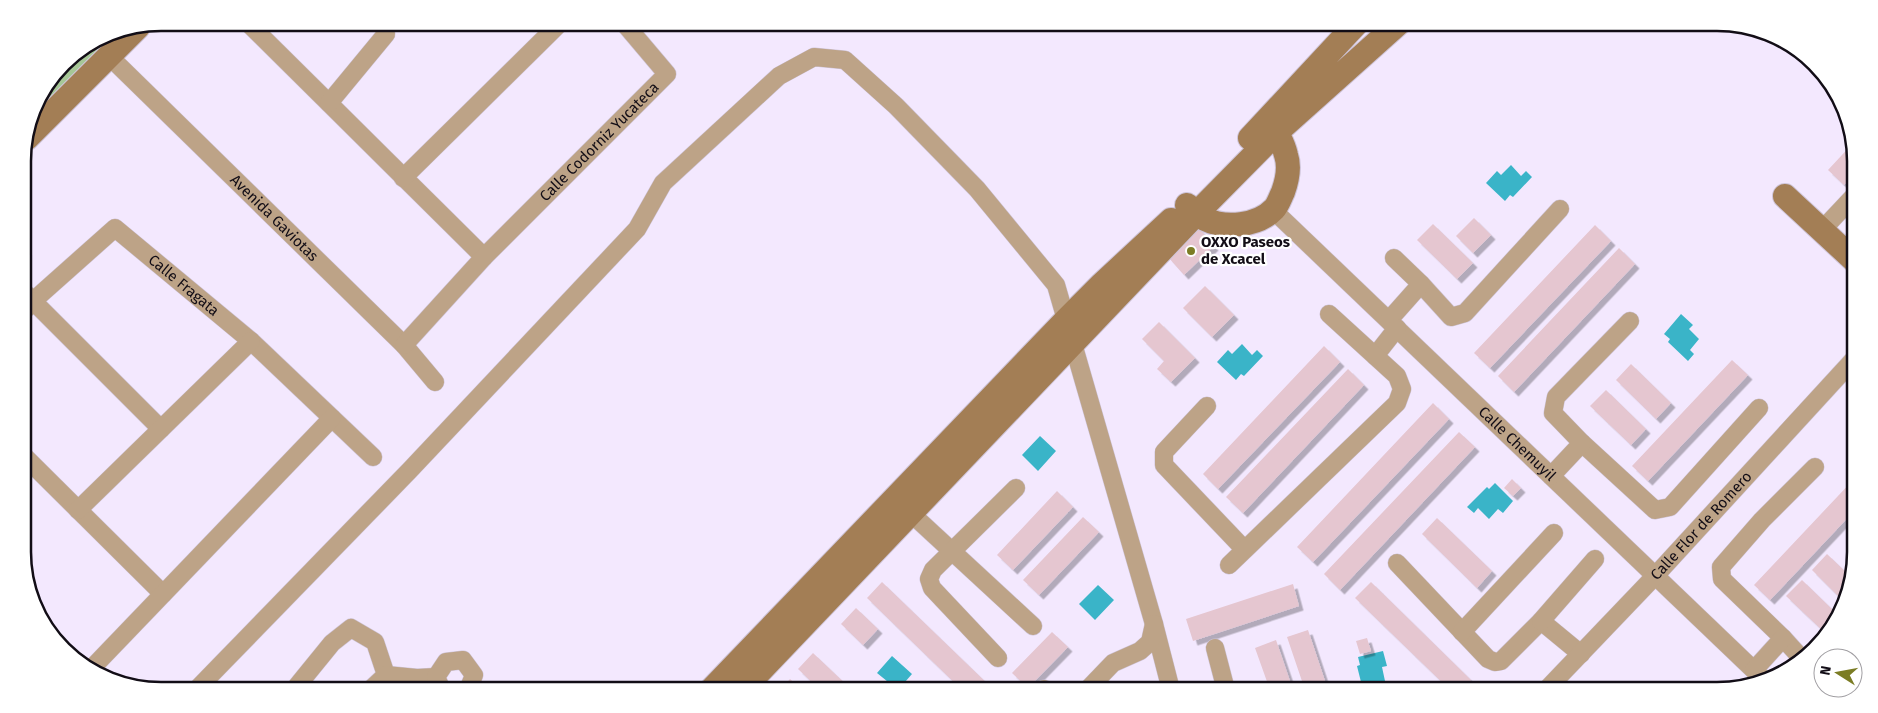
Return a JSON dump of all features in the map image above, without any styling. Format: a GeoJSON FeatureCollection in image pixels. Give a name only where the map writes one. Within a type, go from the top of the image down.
{"type":"FeatureCollection","features":[{"type":"Feature","properties":{"kind":"main road"},"geometry":{"type":"LineString","coordinates":[[721,682],[1073,344],[1192,209],[1273,126],[1351,31]]}},
{"type":"Feature","properties":{"kind":"main road"},"geometry":{"type":"LineString","coordinates":[[1273,126],[1389,31]]}},
{"type":"Feature","properties":{"kind":"main road"},"geometry":{"type":"LineString","coordinates":[[36,128],[130,36]]}},
{"type":"Feature","properties":{"kind":"main road"},"geometry":{"type":"LineString","coordinates":[[1192,209],[1206,219],[1222,224],[1238,225],[1254,221],[1273,210],[1280,200],[1285,187],[1288,171],[1287,155],[1273,126]]}},
{"type":"Feature","properties":{"kind":"main road"},"geometry":{"type":"LineString","coordinates":[[1785,196],[1847,253]]}},
{"type":"Feature","properties":{"kind":"main road"},"geometry":{"type":"LineString","coordinates":[[749,682],[1067,319],[1102,284],[1192,209]]}},
{"type":"Feature","properties":{"kind":"street"},"geometry":{"type":"LineString","coordinates":[[256,31],[484,258]]}},
{"type":"Feature","properties":{"kind":"street"},"geometry":{"type":"LineString","coordinates":[[403,178],[552,31]]}},
{"type":"Feature","properties":{"kind":"street","name":"Calle Codorniz Yucateca"},"geometry":{"type":"LineString","coordinates":[[404,345],[484,258],[667,74],[631,31]]}},
{"type":"Feature","properties":{"kind":"street"},"geometry":{"type":"LineString","coordinates":[[329,103],[386,34]]}},
{"type":"Feature","properties":{"kind":"street","name":"Avenida Gaviotas"},"geometry":{"type":"LineString","coordinates":[[110,56],[404,345],[435,382]]}},
{"type":"Feature","properties":{"kind":"street"},"geometry":{"type":"LineString","coordinates":[[204,682],[409,471],[637,229],[663,183],[779,76],[814,56],[845,60],[896,106],[963,175],[1056,285],[1169,681]]}},
{"type":"Feature","properties":{"kind":"street"},"geometry":{"type":"LineString","coordinates":[[1822,230],[1847,203]]}},
{"type":"Feature","properties":{"kind":"street"},"geometry":{"type":"LineString","coordinates":[[1394,258],[1451,317],[1465,312],[1560,209]]}},
{"type":"Feature","properties":{"kind":"street","name":"Calle Chemuyil"},"geometry":{"type":"LineString","coordinates":[[1273,210],[1758,674]]}},
{"type":"Feature","properties":{"kind":"street","name":"Calle Fragata"},"geometry":{"type":"LineString","coordinates":[[32,297],[115,228],[251,341],[373,458]]}},
{"type":"Feature","properties":{"kind":"street"},"geometry":{"type":"LineString","coordinates":[[1375,356],[1393,324],[1421,284]]}},
{"type":"Feature","properties":{"kind":"street"},"geometry":{"type":"LineString","coordinates":[[32,305],[161,429]]}},
{"type":"Feature","properties":{"kind":"street"},"geometry":{"type":"LineString","coordinates":[[1229,565],[1397,403],[1402,389],[1397,376],[1329,314]]}},
{"type":"Feature","properties":{"kind":"street"},"geometry":{"type":"LineString","coordinates":[[1630,321],[1556,397],[1552,413],[1655,510],[1670,507],[1759,408]]}},
{"type":"Feature","properties":{"kind":"street"},"geometry":{"type":"LineString","coordinates":[[78,510],[251,341]]}},
{"type":"Feature","properties":{"kind":"street","name":"Calle Flor de Romero"},"geometry":{"type":"LineString","coordinates":[[1555,681],[1656,576],[1847,367]]}},
{"type":"Feature","properties":{"kind":"street"},"geometry":{"type":"LineString","coordinates":[[1207,406],[1164,452],[1164,465],[1244,549]]}},
{"type":"Feature","properties":{"kind":"street"},"geometry":{"type":"LineString","coordinates":[[96,664],[332,418]]}},
{"type":"Feature","properties":{"kind":"street"},"geometry":{"type":"LineString","coordinates":[[1551,476],[1582,443]]}},
{"type":"Feature","properties":{"kind":"street"},"geometry":{"type":"LineString","coordinates":[[31,463],[163,594]]}},
{"type":"Feature","properties":{"kind":"street"},"geometry":{"type":"LineString","coordinates":[[1797,654],[1722,579],[1721,568],[1762,520],[1815,467]]}},
{"type":"Feature","properties":{"kind":"street"},"geometry":{"type":"LineString","coordinates":[[998,658],[932,588],[929,579],[933,570],[1016,488]]}},
{"type":"Feature","properties":{"kind":"street"},"geometry":{"type":"LineString","coordinates":[[903,506],[1033,626]]}},
{"type":"Feature","properties":{"kind":"street"},"geometry":{"type":"LineString","coordinates":[[1462,632],[1554,533]]}},
{"type":"Feature","properties":{"kind":"street"},"geometry":{"type":"LineString","coordinates":[[1397,563],[1488,659],[1495,662],[1501,661],[1542,621],[1595,560]]}},
{"type":"Feature","properties":{"kind":"street"},"geometry":{"type":"LineString","coordinates":[[1542,621],[1581,654]]}},
{"type":"Feature","properties":{"kind":"street"},"geometry":{"type":"LineString","coordinates":[[1095,681],[1113,663],[1140,651],[1150,642],[1154,624]]}},
{"type":"Feature","properties":{"kind":"street"},"geometry":{"type":"LineString","coordinates":[[301,682],[332,643],[351,628],[375,642],[386,675]]}},
{"type":"Feature","properties":{"kind":"street"},"geometry":{"type":"LineString","coordinates":[[1758,674],[1783,638]]}},
{"type":"Feature","properties":{"kind":"street"},"geometry":{"type":"LineString","coordinates":[[1215,648],[1224,681]]}},
{"type":"Feature","properties":{"kind":"street"},"geometry":{"type":"LineString","coordinates":[[440,682],[446,662],[463,660],[474,675],[471,682]]}},
{"type":"Feature","properties":{"kind":"street"},"geometry":{"type":"LineString","coordinates":[[379,682],[386,675],[417,678],[431,682]]}},
{"type":"Feature","properties":{"kind":"green space"},"geometry":{"type":"Polygon","coordinates":[[[100,47],[46,102],[58,82],[82,58],[100,47]]]}},
{"type":"Feature","properties":{"kind":"water"},"geometry":{"type":"Polygon","coordinates":[[[1511,165],[1521,176],[1526,171],[1532,177],[1513,197],[1510,195],[1505,201],[1486,183],[1497,171],[1501,175],[1511,165]]]}},
{"type":"Feature","properties":{"kind":"water"},"geometry":{"type":"Polygon","coordinates":[[[1681,314],[1693,325],[1689,329],[1699,339],[1690,350],[1694,354],[1688,361],[1668,342],[1670,339],[1664,334],[1681,314]]]}},
{"type":"Feature","properties":{"kind":"water"},"geometry":{"type":"Polygon","coordinates":[[[1242,344],[1252,355],[1257,350],[1263,356],[1244,376],[1241,374],[1236,380],[1217,362],[1228,350],[1232,354],[1242,344]]]}},
{"type":"Feature","properties":{"kind":"water"},"geometry":{"type":"Polygon","coordinates":[[[1040,436],[1056,451],[1038,471],[1022,455],[1040,436]]]}},
{"type":"Feature","properties":{"kind":"water"},"geometry":{"type":"Polygon","coordinates":[[[1495,483],[1513,501],[1503,513],[1498,509],[1489,519],[1478,508],[1474,513],[1467,507],[1487,487],[1489,489],[1495,483]]]}},
{"type":"Feature","properties":{"kind":"water"},"geometry":{"type":"Polygon","coordinates":[[[1098,585],[1114,600],[1095,620],[1079,604],[1098,585]]]}},
{"type":"Feature","properties":{"kind":"water"},"geometry":{"type":"Polygon","coordinates":[[[1383,651],[1387,666],[1382,667],[1385,681],[1361,681],[1357,666],[1360,665],[1358,657],[1383,651]]]}},
{"type":"Feature","properties":{"kind":"water"},"geometry":{"type":"Polygon","coordinates":[[[892,656],[912,674],[905,682],[888,682],[877,673],[892,656]]]}},
{"type":"Feature","properties":{"kind":"building"},"geometry":{"type":"Polygon","coordinates":[[[1846,150],[1847,182],[1844,185],[1828,170],[1846,150]]]}},
{"type":"Feature","properties":{"kind":"building"},"geometry":{"type":"Polygon","coordinates":[[[1474,218],[1491,235],[1473,253],[1456,236],[1474,218]]]}},
{"type":"Feature","properties":{"kind":"building"},"geometry":{"type":"Polygon","coordinates":[[[1433,224],[1473,263],[1457,279],[1417,240],[1433,224]]]}},
{"type":"Feature","properties":{"kind":"building"},"geometry":{"type":"Polygon","coordinates":[[[1595,225],[1611,241],[1490,368],[1474,353],[1595,225]]]}},
{"type":"Feature","properties":{"kind":"building","name":"OXXO Paseos de Xcacel"},"geometry":{"type":"Polygon","coordinates":[[[1197,226],[1214,246],[1184,275],[1168,257],[1197,226]]]}},
{"type":"Feature","properties":{"kind":"building"},"geometry":{"type":"Polygon","coordinates":[[[1619,248],[1635,264],[1514,392],[1498,376],[1619,248]]]}},
{"type":"Feature","properties":{"kind":"building"},"geometry":{"type":"Polygon","coordinates":[[[1205,286],[1234,315],[1212,337],[1183,308],[1205,286]]]}},
{"type":"Feature","properties":{"kind":"building"},"geometry":{"type":"Polygon","coordinates":[[[1159,322],[1195,358],[1171,382],[1157,369],[1164,361],[1142,339],[1159,322]]]}},
{"type":"Feature","properties":{"kind":"building"},"geometry":{"type":"Polygon","coordinates":[[[1324,346],[1340,362],[1218,489],[1203,474],[1324,346]]]}},
{"type":"Feature","properties":{"kind":"building"},"geometry":{"type":"Polygon","coordinates":[[[1732,360],[1748,375],[1648,481],[1632,466],[1732,360]]]}},
{"type":"Feature","properties":{"kind":"building"},"geometry":{"type":"Polygon","coordinates":[[[1631,364],[1671,403],[1656,419],[1616,380],[1631,364]]]}},
{"type":"Feature","properties":{"kind":"building"},"geometry":{"type":"Polygon","coordinates":[[[1348,369],[1364,385],[1243,513],[1226,497],[1348,369]]]}},
{"type":"Feature","properties":{"kind":"building"},"geometry":{"type":"Polygon","coordinates":[[[1606,390],[1646,429],[1631,445],[1590,406],[1606,390]]]}},
{"type":"Feature","properties":{"kind":"building"},"geometry":{"type":"Polygon","coordinates":[[[1433,403],[1449,419],[1313,562],[1297,547],[1433,403]]]}},
{"type":"Feature","properties":{"kind":"building"},"geometry":{"type":"Polygon","coordinates":[[[1459,432],[1475,447],[1340,590],[1324,574],[1459,432]]]}},
{"type":"Feature","properties":{"kind":"building"},"geometry":{"type":"Polygon","coordinates":[[[1512,479],[1521,488],[1513,496],[1504,488],[1512,479]]]}},
{"type":"Feature","properties":{"kind":"building"},"geometry":{"type":"Polygon","coordinates":[[[1847,486],[1847,518],[1770,600],[1754,585],[1847,486]]]}},
{"type":"Feature","properties":{"kind":"building"},"geometry":{"type":"Polygon","coordinates":[[[1057,491],[1073,507],[1013,570],[997,555],[1057,491]]]}},
{"type":"Feature","properties":{"kind":"building"},"geometry":{"type":"Polygon","coordinates":[[[1083,517],[1099,532],[1039,595],[1023,580],[1083,517]]]}},
{"type":"Feature","properties":{"kind":"building"},"geometry":{"type":"Polygon","coordinates":[[[1437,518],[1492,571],[1477,588],[1422,534],[1437,518]]]}},
{"type":"Feature","properties":{"kind":"building"},"geometry":{"type":"Polygon","coordinates":[[[1827,554],[1845,572],[1838,596],[1812,570],[1827,554]]]}},
{"type":"Feature","properties":{"kind":"building"},"geometry":{"type":"Polygon","coordinates":[[[1802,580],[1833,610],[1821,629],[1786,596],[1802,580]]]}},
{"type":"Feature","properties":{"kind":"building"},"geometry":{"type":"Polygon","coordinates":[[[882,582],[985,681],[953,681],[867,598],[882,582]]]}},
{"type":"Feature","properties":{"kind":"building"},"geometry":{"type":"Polygon","coordinates":[[[1371,582],[1471,680],[1441,681],[1355,598],[1371,582]]]}},
{"type":"Feature","properties":{"kind":"building"},"geometry":{"type":"Polygon","coordinates":[[[1293,584],[1299,606],[1193,641],[1186,619],[1293,584]]]}},
{"type":"Feature","properties":{"kind":"building"},"geometry":{"type":"Polygon","coordinates":[[[856,608],[878,629],[863,645],[841,624],[856,608]]]}},
{"type":"Feature","properties":{"kind":"building"},"geometry":{"type":"Polygon","coordinates":[[[1308,630],[1325,681],[1302,681],[1287,637],[1308,630]]]}},
{"type":"Feature","properties":{"kind":"building"},"geometry":{"type":"Polygon","coordinates":[[[1052,632],[1068,647],[1034,681],[1021,681],[1012,673],[1052,632]]]}},
{"type":"Feature","properties":{"kind":"building"},"geometry":{"type":"Polygon","coordinates":[[[1367,638],[1371,651],[1360,654],[1356,641],[1367,638]]]}},
{"type":"Feature","properties":{"kind":"building"},"geometry":{"type":"Polygon","coordinates":[[[1276,640],[1290,681],[1267,681],[1255,648],[1276,640]]]}},
{"type":"Feature","properties":{"kind":"building"},"geometry":{"type":"Polygon","coordinates":[[[813,653],[843,682],[811,682],[798,669],[813,653]]]}},
{"type":"Feature","properties":{"kind":"place","name":"OXXO Paseos de Xcacel"},"geometry":{"type":"Point","coordinates":[1191,251]}}]}
